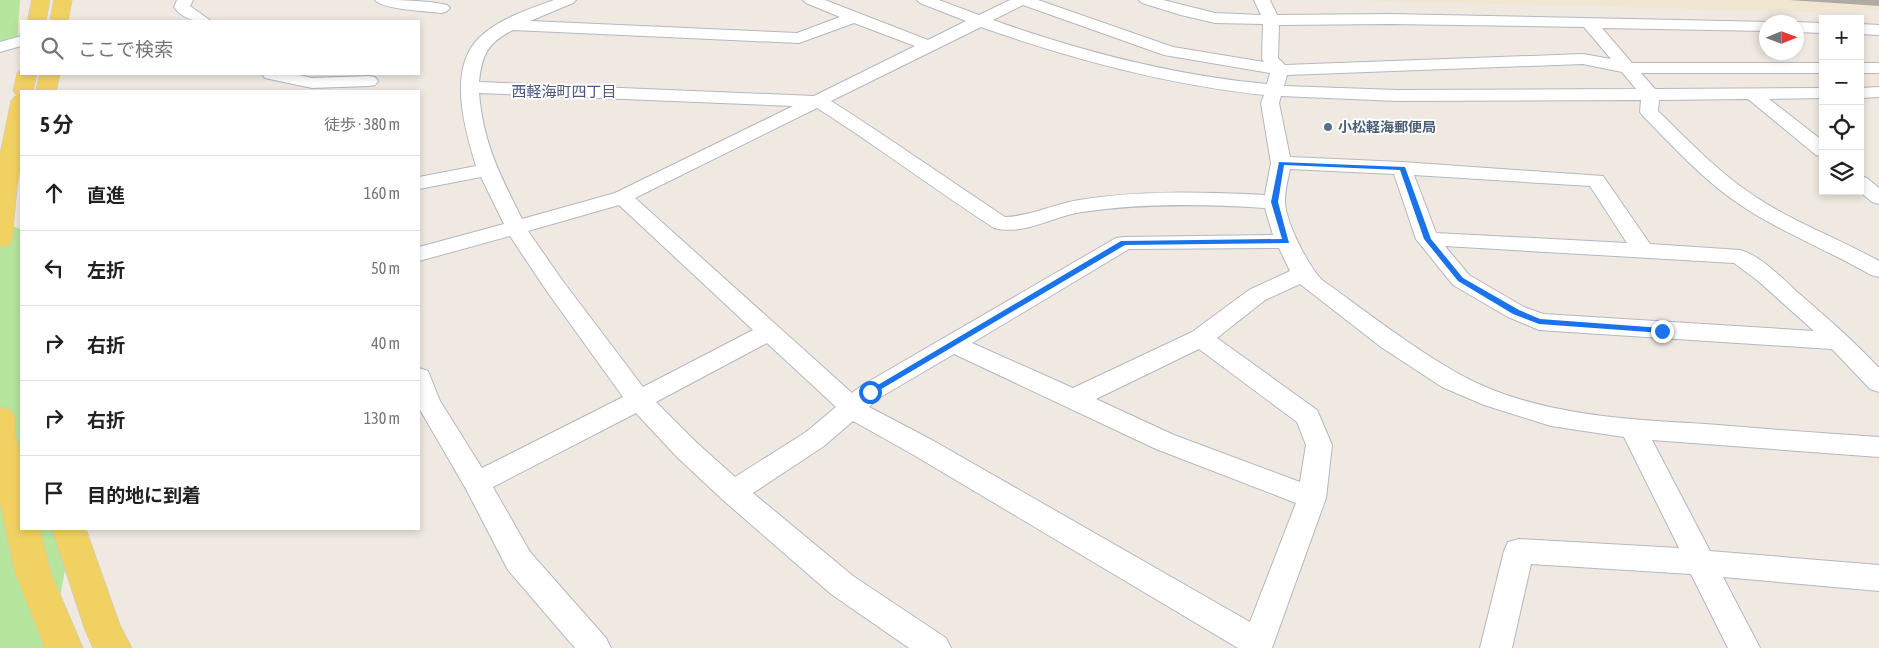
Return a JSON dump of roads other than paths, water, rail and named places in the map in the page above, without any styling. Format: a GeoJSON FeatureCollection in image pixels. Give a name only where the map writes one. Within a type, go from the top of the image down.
{"type":"FeatureCollection","features":[{"type":"Feature","properties":{"kind":"main road"},"geometry":{"type":"LineString","coordinates":[[37,20],[41,0]]}},
{"type":"Feature","properties":{"kind":"main road"},"geometry":{"type":"LineString","coordinates":[[59,20],[63,0]]}},
{"type":"Feature","properties":{"kind":"main road"},"geometry":{"type":"LineString","coordinates":[[23,90],[27,75]]}},
{"type":"Feature","properties":{"kind":"main road"},"geometry":{"type":"LineString","coordinates":[[46,90],[50,75]]}},
{"type":"Feature","properties":{"kind":"main road"},"geometry":{"type":"LineString","coordinates":[[0,240],[5,187],[20,106]]}},
{"type":"Feature","properties":{"kind":"main road"},"geometry":{"type":"LineString","coordinates":[[0,418],[1,436],[20,519]]}},
{"type":"Feature","properties":{"kind":"main road"},"geometry":{"type":"LineString","coordinates":[[23,530],[33,573],[64,648]]}},
{"type":"Feature","properties":{"kind":"main road"},"geometry":{"type":"LineString","coordinates":[[69,530],[103,630],[113,648]]}},
{"type":"Feature","properties":{"kind":"street"},"geometry":{"type":"LineString","coordinates":[[185,0],[182,7],[202,20]]}},
{"type":"Feature","properties":{"kind":"street"},"geometry":{"type":"LineString","coordinates":[[383,0],[449,6],[420,22]]}},
{"type":"Feature","properties":{"kind":"street"},"geometry":{"type":"LineString","coordinates":[[568,0],[538,11],[509,25],[484,42],[473,61],[470,87],[472,121],[487,170],[516,228],[554,285],[638,399],[687,450],[732,492],[842,585],[935,648]]}},
{"type":"Feature","properties":{"kind":"street"},"geometry":{"type":"LineString","coordinates":[[811,0],[928,46]]}},
{"type":"Feature","properties":{"kind":"street"},"geometry":{"type":"LineString","coordinates":[[924,0],[1062,50],[1135,70],[1188,80],[1273,91],[1334,95],[1465,96],[1819,93]]}},
{"type":"Feature","properties":{"kind":"street"},"geometry":{"type":"LineString","coordinates":[[420,254],[622,197],[1023,0],[1170,51],[1280,70],[1583,59],[1629,68],[1819,68]]}},
{"type":"Feature","properties":{"kind":"street"},"geometry":{"type":"LineString","coordinates":[[1147,0],[1171,4],[1215,18],[1271,20],[1390,19],[1759,26]]}},
{"type":"Feature","properties":{"kind":"street"},"geometry":{"type":"LineString","coordinates":[[1262,0],[1271,20],[1270,59],[1280,70]]}},
{"type":"Feature","properties":{"kind":"street"},"geometry":{"type":"LineString","coordinates":[[509,25],[799,38],[855,17]]}},
{"type":"Feature","properties":{"kind":"street"},"geometry":{"type":"LineString","coordinates":[[1589,23],[1650,94],[1649,112],[1713,173],[1746,199],[1879,270]]}},
{"type":"Feature","properties":{"kind":"street"},"geometry":{"type":"LineString","coordinates":[[1804,27],[1819,28]]}},
{"type":"Feature","properties":{"kind":"street"},"geometry":{"type":"LineString","coordinates":[[1864,29],[1879,30]]}},
{"type":"Feature","properties":{"kind":"street"},"geometry":{"type":"LineString","coordinates":[[0,47],[20,41]]}},
{"type":"Feature","properties":{"kind":"street"},"geometry":{"type":"LineString","coordinates":[[1864,68],[1879,68]]}},
{"type":"Feature","properties":{"kind":"street"},"geometry":{"type":"LineString","coordinates":[[1280,70],[1270,103],[1281,163],[1274,202],[1286,241],[1303,274],[1314,285],[1390,341],[1450,381],[1492,399],[1551,417],[1633,429],[1879,447]]}},
{"type":"Feature","properties":{"kind":"street"},"geometry":{"type":"LineString","coordinates":[[272,75],[287,85],[370,82]]}},
{"type":"Feature","properties":{"kind":"street"},"geometry":{"type":"LineString","coordinates":[[470,87],[818,101],[878,138],[917,168],[1001,224],[1022,222],[1078,206],[1142,199],[1226,199],[1274,202]]}},
{"type":"Feature","properties":{"kind":"street"},"geometry":{"type":"LineString","coordinates":[[1864,92],[1879,92]]}},
{"type":"Feature","properties":{"kind":"street"},"geometry":{"type":"LineString","coordinates":[[1752,94],[1822,150]]}},
{"type":"Feature","properties":{"kind":"street"},"geometry":{"type":"LineString","coordinates":[[1281,163],[1402,168],[1596,180],[1643,250]]}},
{"type":"Feature","properties":{"kind":"street"},"geometry":{"type":"LineString","coordinates":[[1402,168],[1427,239],[1460,280],[1516,312],[1539,322],[1839,341]]}},
{"type":"Feature","properties":{"kind":"street"},"geometry":{"type":"LineString","coordinates":[[420,184],[487,170]]}},
{"type":"Feature","properties":{"kind":"street"},"geometry":{"type":"LineString","coordinates":[[1864,185],[1879,198]]}},
{"type":"Feature","properties":{"kind":"street"},"geometry":{"type":"LineString","coordinates":[[622,197],[866,418],[922,447],[1257,646],[1312,498],[1319,445],[1308,417],[1201,338]]}},
{"type":"Feature","properties":{"kind":"street"},"geometry":{"type":"LineString","coordinates":[[1427,239],[1740,257],[1765,275],[1839,341],[1879,383]]}},
{"type":"Feature","properties":{"kind":"street"},"geometry":{"type":"LineString","coordinates":[[732,492],[815,439],[870,392],[1124,243],[1286,241]]}},
{"type":"Feature","properties":{"kind":"street"},"geometry":{"type":"LineString","coordinates":[[1073,399],[1201,338],[1258,295],[1303,274]]}},
{"type":"Feature","properties":{"kind":"street"},"geometry":{"type":"LineString","coordinates":[[477,482],[770,332]]}},
{"type":"Feature","properties":{"kind":"street"},"geometry":{"type":"LineString","coordinates":[[954,344],[1165,442],[1312,498]]}},
{"type":"Feature","properties":{"kind":"street"},"geometry":{"type":"LineString","coordinates":[[422,395],[477,482],[518,561],[595,648]]}},
{"type":"Feature","properties":{"kind":"street"},"geometry":{"type":"LineString","coordinates":[[1633,429],[1744,648]]}},
{"type":"Feature","properties":{"kind":"street"},"geometry":{"type":"LineString","coordinates":[[1496,648],[1518,551],[1699,562],[1879,578]]}},
{"type":"Feature","properties":{"kind":"place","name":"小松軽海郵便局"},"geometry":{"type":"Point","coordinates":[1328,127]}},
{"type":"Feature","properties":{"kind":"district","name":"西軽海町四丁目"},"geometry":{"type":"Point","coordinates":[564,91]}}]}
